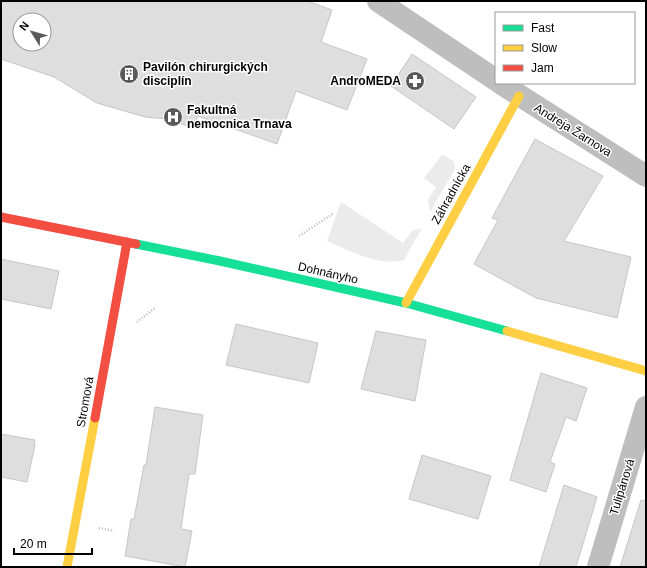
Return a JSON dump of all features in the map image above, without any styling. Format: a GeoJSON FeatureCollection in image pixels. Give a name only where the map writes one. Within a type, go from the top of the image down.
{"type":"FeatureCollection","features":[{"type":"Feature","properties":{"kind":"street"},"geometry":{"type":"LineString","coordinates":[[378,1],[495,79]]}},
{"type":"Feature","properties":{"kind":"street","name":"Andreja Žarnova"},"geometry":{"type":"LineString","coordinates":[[501,84],[646,176]]}},
{"type":"Feature","properties":{"kind":"street","name":"Záhradnícka"},"geometry":{"type":"LineString","coordinates":[[406,303],[519,96]]}},
{"type":"Feature","properties":{"kind":"street","name":"Dohnányho"},"geometry":{"type":"LineString","coordinates":[[1,216],[406,303],[646,370]]}},
{"type":"Feature","properties":{"kind":"street","name":"Stromová"},"geometry":{"type":"LineString","coordinates":[[67,567],[127,242]]}},
{"type":"Feature","properties":{"kind":"street","name":"Tulipánová"},"geometry":{"type":"LineString","coordinates":[[598,567],[646,407]]}},
{"type":"Feature","properties":{"kind":"path"},"geometry":{"type":"LineString","coordinates":[[299,236],[334,213]]}},
{"type":"Feature","properties":{"kind":"path"},"geometry":{"type":"LineString","coordinates":[[136,324],[156,307]]}},
{"type":"Feature","properties":{"kind":"path"},"geometry":{"type":"LineString","coordinates":[[97,528],[114,531]]}},
{"type":"Feature","properties":{"kind":"shaded area"},"geometry":{"type":"Polygon","coordinates":[[[442,155],[453,161],[455,169],[430,212],[428,200],[436,187],[424,178],[442,155]]]}},
{"type":"Feature","properties":{"kind":"shaded area"},"geometry":{"type":"Polygon","coordinates":[[[341,202],[403,243],[412,231],[422,228],[404,260],[394,262],[375,260],[327,241],[341,202]]]}},
{"type":"Feature","properties":{"kind":"building","name":"Pavilón chirurgických disciplín"},"geometry":{"type":"Polygon","coordinates":[[[1,1],[307,1],[332,10],[321,42],[367,59],[347,110],[296,91],[277,144],[198,116],[193,128],[167,119],[145,117],[97,103],[54,77],[1,59],[1,1]]]}},
{"type":"Feature","properties":{"kind":"building"},"geometry":{"type":"Polygon","coordinates":[[[412,54],[476,97],[454,129],[391,86],[412,54]]]}},
{"type":"Feature","properties":{"kind":"building"},"geometry":{"type":"Polygon","coordinates":[[[535,139],[603,176],[564,241],[631,257],[617,318],[536,298],[474,264],[498,220],[492,218],[535,139]]]}},
{"type":"Feature","properties":{"kind":"building"},"geometry":{"type":"Polygon","coordinates":[[[1,259],[59,271],[51,309],[1,299],[1,259]]]}},
{"type":"Feature","properties":{"kind":"building"},"geometry":{"type":"Polygon","coordinates":[[[236,324],[318,343],[309,383],[226,365],[236,324]]]}},
{"type":"Feature","properties":{"kind":"building"},"geometry":{"type":"Polygon","coordinates":[[[376,331],[426,340],[415,401],[361,389],[376,331]]]}},
{"type":"Feature","properties":{"kind":"building"},"geometry":{"type":"Polygon","coordinates":[[[541,373],[587,388],[576,421],[566,417],[550,462],[555,464],[546,492],[510,480],[541,373]]]}},
{"type":"Feature","properties":{"kind":"building"},"geometry":{"type":"Polygon","coordinates":[[[155,407],[203,415],[195,474],[189,474],[181,529],[192,531],[185,567],[125,556],[131,519],[134,519],[144,465],[146,465],[155,407]]]}},
{"type":"Feature","properties":{"kind":"building"},"geometry":{"type":"Polygon","coordinates":[[[1,434],[35,440],[27,482],[1,477],[1,434]]]}},
{"type":"Feature","properties":{"kind":"building"},"geometry":{"type":"Polygon","coordinates":[[[422,455],[491,476],[478,519],[409,499],[422,455]]]}},
{"type":"Feature","properties":{"kind":"building"},"geometry":{"type":"Polygon","coordinates":[[[564,485],[597,497],[576,567],[539,567],[564,485]]]}},
{"type":"Feature","properties":{"kind":"building"},"geometry":{"type":"Polygon","coordinates":[[[641,500],[646,501],[646,567],[620,567],[641,500]]]}},
{"type":"Feature","properties":{"kind":"traffic: fast"},"geometry":{"type":"LineString","coordinates":[[136,244],[220,261],[406,303],[507,331]]}},
{"type":"Feature","properties":{"kind":"traffic: slow"},"geometry":{"type":"LineString","coordinates":[[406,303],[519,96]]}},
{"type":"Feature","properties":{"kind":"traffic: slow"},"geometry":{"type":"LineString","coordinates":[[507,331],[646,371]]}},
{"type":"Feature","properties":{"kind":"traffic: slow"},"geometry":{"type":"LineString","coordinates":[[67,567],[95,418]]}},
{"type":"Feature","properties":{"kind":"traffic: jam"},"geometry":{"type":"LineString","coordinates":[[1,217],[136,244]]}},
{"type":"Feature","properties":{"kind":"traffic: jam"},"geometry":{"type":"LineString","coordinates":[[95,418],[127,242]]}},
{"type":"Feature","properties":{"kind":"place","name":"Pavilón chirurgických disciplín"},"geometry":{"type":"Point","coordinates":[129,74]}},
{"type":"Feature","properties":{"kind":"place","name":"AndroMEDA"},"geometry":{"type":"Point","coordinates":[415,81]}},
{"type":"Feature","properties":{"kind":"place","name":"Fakultná nemocnica Trnava"},"geometry":{"type":"Point","coordinates":[173,117]}}]}
